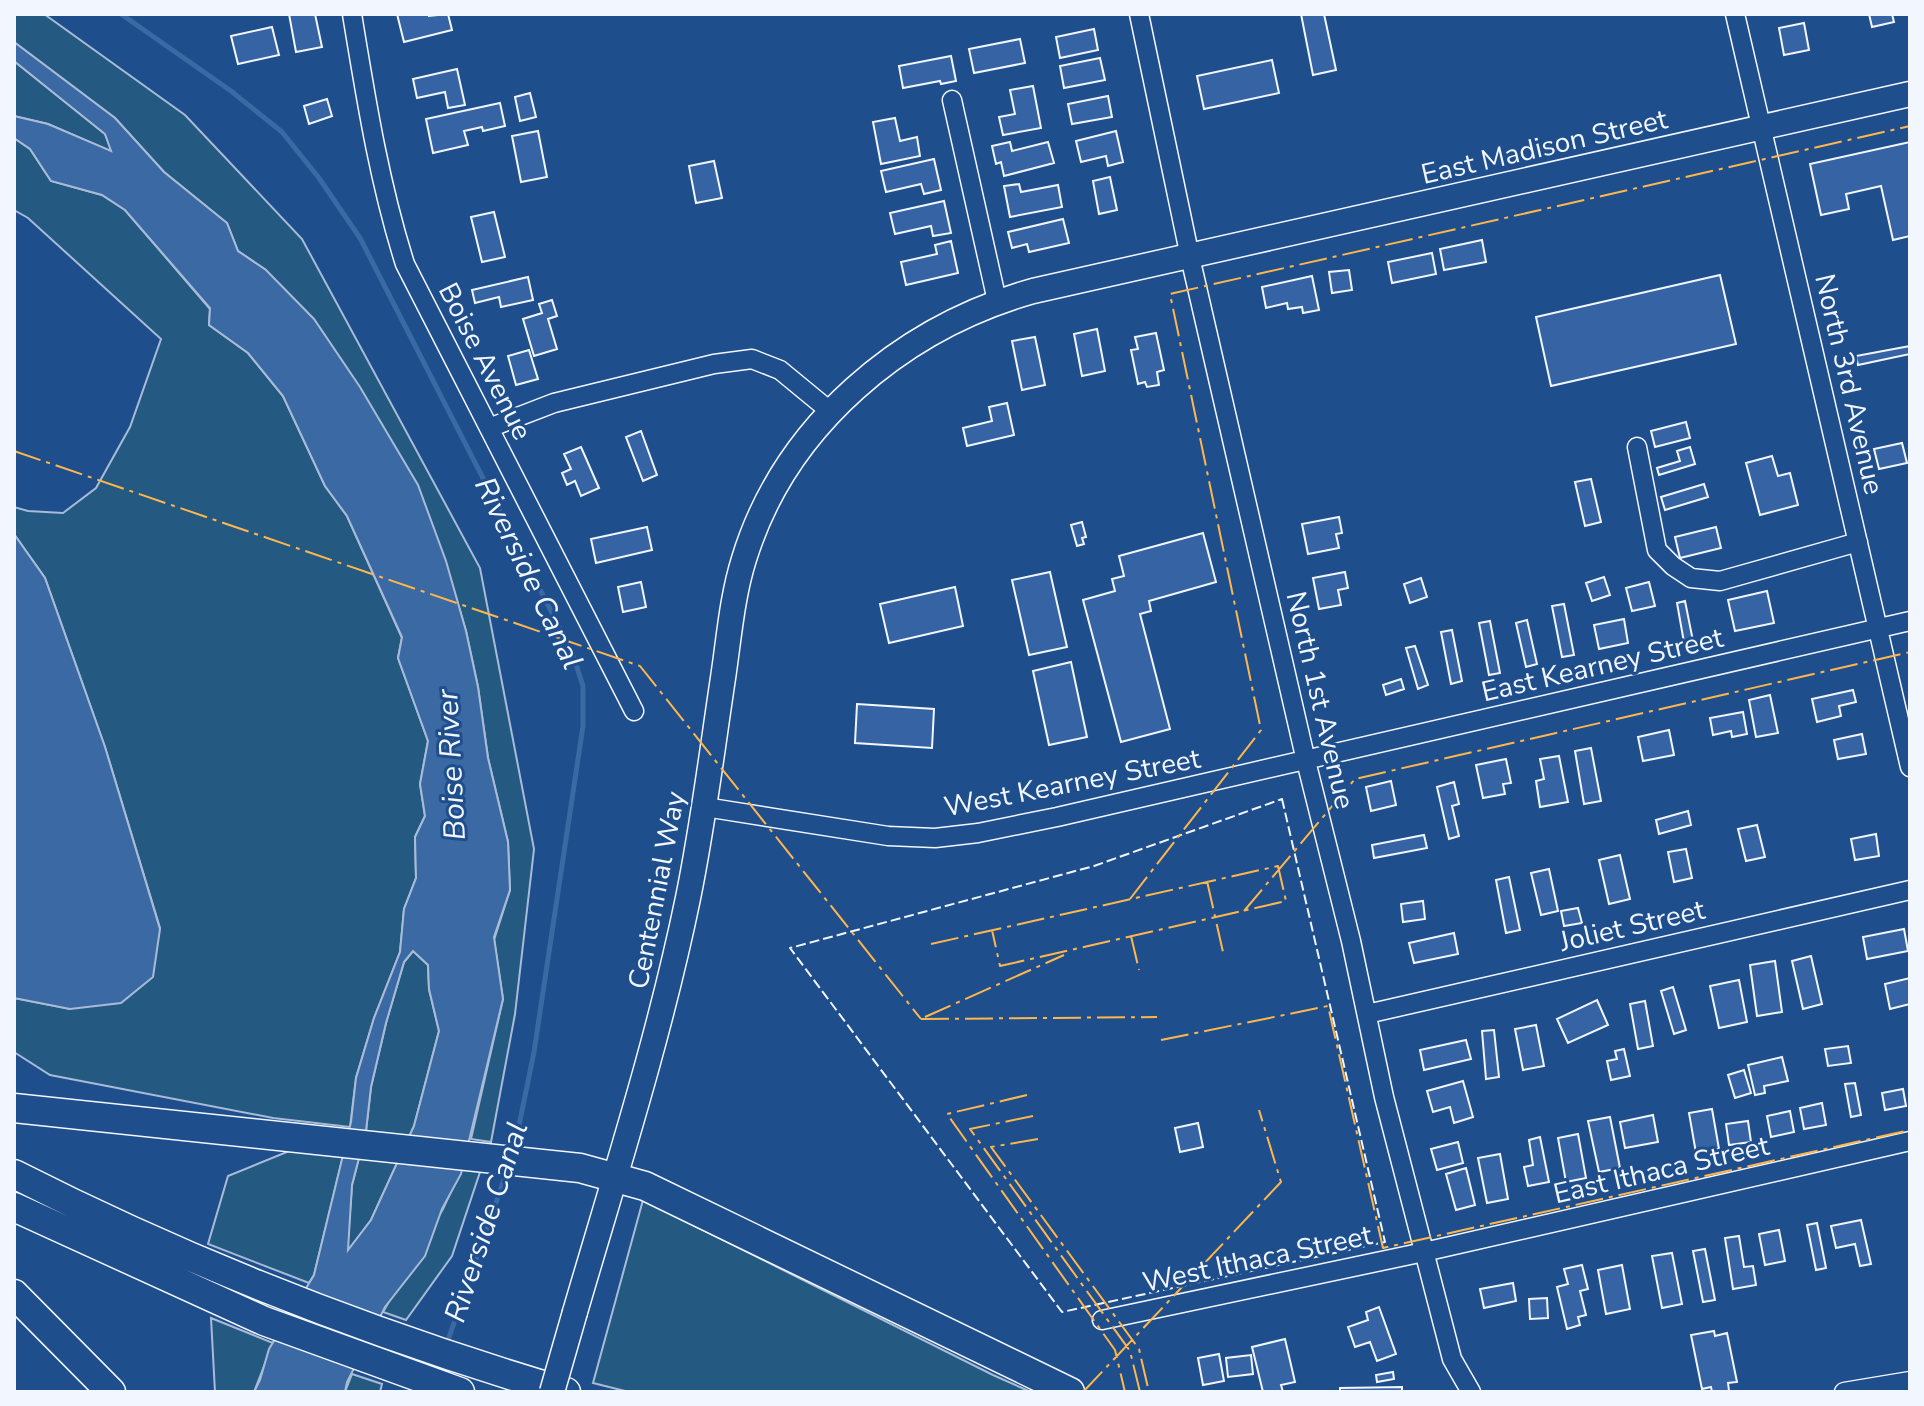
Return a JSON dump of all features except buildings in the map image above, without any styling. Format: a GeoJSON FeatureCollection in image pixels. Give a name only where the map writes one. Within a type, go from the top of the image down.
{"type":"FeatureCollection","features":[{"type":"Feature","properties":{"kind":"highway"},"geometry":{"type":"LineString","coordinates":[[14,1108],[559,1166],[615,1177],[645,1186],[1070,1392]]}},
{"type":"Feature","properties":{"kind":"highway"},"geometry":{"type":"LineString","coordinates":[[14,1174],[81,1208],[270,1292],[459,1360],[566,1392]]}},
{"type":"Feature","properties":{"kind":"highway"},"geometry":{"type":"LineString","coordinates":[[14,1207],[264,1321],[456,1391]]}},
{"type":"Feature","properties":{"kind":"highway"},"geometry":{"type":"LineString","coordinates":[[14,1294],[111,1392]]}},
{"type":"Feature","properties":{"kind":"main road","name":"East Madison Street"},"geometry":{"type":"LineString","coordinates":[[997,301],[1910,94]]}},
{"type":"Feature","properties":{"kind":"main road","name":"Centennial Way"},"geometry":{"type":"LineString","coordinates":[[552,1392],[666,998],[705,807],[733,610],[744,558],[766,505],[792,458],[831,412],[865,379],[902,351],[943,326],[997,301]]}},
{"type":"Feature","properties":{"kind":"street","name":"Boise Avenue"},"geometry":{"type":"LineString","coordinates":[[352,14],[376,159],[405,264],[634,711]]}},
{"type":"Feature","properties":{"kind":"street","name":"North 1st Avenue"},"geometry":{"type":"LineString","coordinates":[[1139,14],[1190,257],[1306,761],[1351,941],[1384,1097],[1452,1359],[1471,1392]]}},
{"type":"Feature","properties":{"kind":"street","name":"North 3rd Avenue"},"geometry":{"type":"LineString","coordinates":[[1735,14],[1910,767]]}},
{"type":"Feature","properties":{"kind":"street"},"geometry":{"type":"LineString","coordinates":[[952,100],[997,301]]}},
{"type":"Feature","properties":{"kind":"street"},"geometry":{"type":"LineString","coordinates":[[489,428],[554,403],[714,364],[752,359],[780,370],[831,412]]}},
{"type":"Feature","properties":{"kind":"street"},"geometry":{"type":"LineString","coordinates":[[1637,447],[1657,550],[1691,578],[1720,581],[1858,542]]}},
{"type":"Feature","properties":{"kind":"street","name":"East Kearney Street"},"geometry":{"type":"LineString","coordinates":[[1306,761],[1910,621]]}},
{"type":"Feature","properties":{"kind":"street","name":"West Kearney Street"},"geometry":{"type":"LineString","coordinates":[[705,807],[888,836],[935,838],[1057,817],[1306,761]]}},
{"type":"Feature","properties":{"kind":"street","name":"Joliet Street"},"geometry":{"type":"LineString","coordinates":[[1367,1014],[1910,890]]}},
{"type":"Feature","properties":{"kind":"street","name":"East Ithaca Street"},"geometry":{"type":"LineString","coordinates":[[1424,1252],[1910,1141]]}},
{"type":"Feature","properties":{"kind":"street","name":"West Ithaca Street"},"geometry":{"type":"LineString","coordinates":[[1102,1320],[1424,1252]]}},
{"type":"Feature","properties":{"kind":"street"},"geometry":{"type":"LineString","coordinates":[[1844,1392],[1910,1381]]}},
{"type":"Feature","properties":{"kind":"shaded area"},"geometry":{"type":"Polygon","coordinates":[[[14,14],[44,14],[185,115],[302,239],[480,568],[534,849],[515,1014],[491,1142],[471,1139],[503,999],[494,940],[510,890],[508,842],[488,758],[466,631],[446,564],[266,270],[238,251],[227,223],[164,172],[115,118],[14,42],[14,14]]]}},
{"type":"Feature","properties":{"kind":"shaded area"},"geometry":{"type":"Polygon","coordinates":[[[14,61],[105,134],[112,152],[48,124],[14,116],[14,61]]]}},
{"type":"Feature","properties":{"kind":"shaded area"},"geometry":{"type":"Polygon","coordinates":[[[14,138],[30,149],[51,181],[102,195],[125,210],[210,309],[209,325],[248,353],[283,396],[325,486],[347,516],[402,638],[398,658],[428,741],[420,784],[425,816],[415,837],[416,878],[404,909],[400,952],[374,1018],[356,1078],[350,1127],[273,1118],[50,1075],[14,1052],[14,998],[70,1009],[160,928],[105,747],[45,578],[14,534],[14,507],[63,513],[96,488],[130,427],[161,339],[28,218],[14,210],[14,138]]]}},
{"type":"Feature","properties":{"kind":"shaded area"},"geometry":{"type":"Polygon","coordinates":[[[413,951],[428,965],[429,989],[439,1031],[414,1126],[371,1220],[347,1252],[352,1185],[366,1131],[371,1087],[404,962],[413,951]]]}},
{"type":"Feature","properties":{"kind":"shaded area"},"geometry":{"type":"Polygon","coordinates":[[[299,1147],[344,1152],[314,1275],[309,1283],[208,1244],[228,1176],[299,1147]]]}},
{"type":"Feature","properties":{"kind":"shaded area"},"geometry":{"type":"Polygon","coordinates":[[[464,1163],[482,1166],[452,1256],[406,1320],[383,1312],[443,1209],[464,1163]]]}},
{"type":"Feature","properties":{"kind":"shaded area"},"geometry":{"type":"Polygon","coordinates":[[[643,1200],[1031,1392],[629,1392],[593,1383],[643,1200]]]}},
{"type":"Feature","properties":{"kind":"shaded area"},"geometry":{"type":"Polygon","coordinates":[[[211,1318],[273,1343],[254,1392],[215,1392],[211,1318]]]}},
{"type":"Feature","properties":{"kind":"shaded area"},"geometry":{"type":"Polygon","coordinates":[[[352,1374],[382,1384],[380,1392],[345,1392],[352,1374]]]}},
{"type":"Feature","properties":{"kind":"water","name":"Boise River"},"geometry":{"type":"Polygon","coordinates":[[[14,42],[115,118],[164,172],[227,223],[238,251],[266,270],[314,319],[360,387],[418,485],[446,561],[466,631],[488,758],[508,842],[510,890],[494,937],[503,999],[461,1174],[442,1209],[425,1256],[385,1307],[347,1382],[345,1392],[254,1392],[269,1349],[314,1275],[351,1122],[356,1078],[374,1018],[400,952],[404,909],[416,878],[415,837],[425,816],[420,784],[428,741],[398,658],[402,637],[347,516],[325,486],[283,396],[248,353],[209,325],[210,308],[125,210],[102,195],[51,181],[30,149],[14,138],[14,116],[48,124],[111,151],[105,134],[14,61],[14,42]],[[413,951],[404,962],[386,1023],[371,1087],[366,1131],[352,1185],[348,1250],[371,1220],[414,1126],[439,1031],[429,989],[428,965],[413,951]]]}},
{"type":"Feature","properties":{"kind":"water"},"geometry":{"type":"Polygon","coordinates":[[[14,534],[45,578],[105,747],[160,929],[153,977],[121,1003],[70,1009],[14,998],[14,534]]]}},
{"type":"Feature","properties":{"kind":"waterway","name":"Riverside Canal"},"geometry":{"type":"LineString","coordinates":[[121,14],[231,91],[282,132],[319,178],[360,238],[572,652],[583,686],[583,726],[534,1052],[514,1150]]}},
{"type":"Feature","properties":{"kind":"waterway","name":"Riverside Canal"},"geometry":{"type":"LineString","coordinates":[[447,1343],[507,1171]]}},
{"type":"Feature","properties":{"kind":"fence"},"geometry":{"type":"LineString","coordinates":[[1282,799],[1385,1242],[1062,1312],[790,948],[1094,866],[1282,799]]}},
{"type":"Feature","properties":{"kind":"power"},"geometry":{"type":"LineString","coordinates":[[1130,899],[1261,730],[1170,294],[1910,126]]}},
{"type":"Feature","properties":{"kind":"power"},"geometry":{"type":"LineString","coordinates":[[14,451],[640,666],[921,1019]]}},
{"type":"Feature","properties":{"kind":"power"},"geometry":{"type":"LineString","coordinates":[[1244,911],[1355,779],[1910,652]]}},
{"type":"Feature","properties":{"kind":"power"},"geometry":{"type":"LineString","coordinates":[[931,944],[1278,866],[1286,901],[1000,966],[992,930]]}},
{"type":"Feature","properties":{"kind":"power"},"geometry":{"type":"LineString","coordinates":[[1207,881],[1223,952]]}},
{"type":"Feature","properties":{"kind":"power"},"geometry":{"type":"LineString","coordinates":[[1131,936],[1139,970]]}},
{"type":"Feature","properties":{"kind":"power"},"geometry":{"type":"LineString","coordinates":[[925,1017],[1064,955]]}},
{"type":"Feature","properties":{"kind":"power"},"geometry":{"type":"LineString","coordinates":[[1161,1040],[1328,1006],[1383,1248],[1910,1130]]}},
{"type":"Feature","properties":{"kind":"power"},"geometry":{"type":"LineString","coordinates":[[921,1019],[1157,1017]]}},
{"type":"Feature","properties":{"kind":"power"},"geometry":{"type":"LineString","coordinates":[[1027,1095],[947,1114],[1115,1350],[1125,1392]]}},
{"type":"Feature","properties":{"kind":"power"},"geometry":{"type":"LineString","coordinates":[[1083,1392],[1281,1182],[1259,1110]]}},
{"type":"Feature","properties":{"kind":"power"},"geometry":{"type":"LineString","coordinates":[[1033,1116],[970,1129],[1130,1351],[1140,1392]]}},
{"type":"Feature","properties":{"kind":"power"},"geometry":{"type":"LineString","coordinates":[[1038,1139],[991,1147],[1139,1349],[1149,1392]]}}]}
